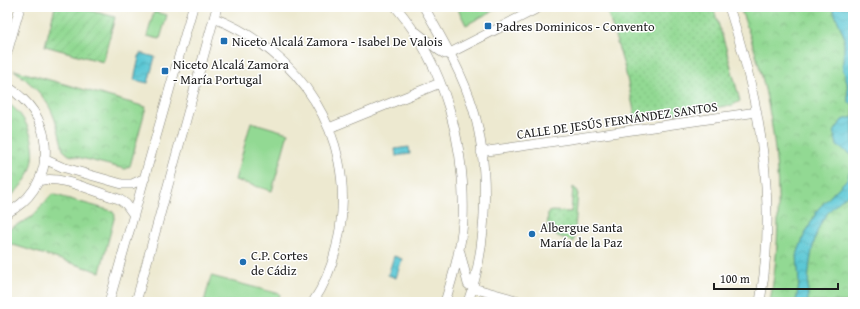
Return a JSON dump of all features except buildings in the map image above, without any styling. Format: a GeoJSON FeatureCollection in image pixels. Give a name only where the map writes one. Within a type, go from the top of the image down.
{"type":"FeatureCollection","features":[{"type":"Feature","properties":{"kind":"street"},"geometry":{"type":"LineString","coordinates":[[7,53],[20,7]]}},
{"type":"Feature","properties":{"kind":"street"},"geometry":{"type":"LineString","coordinates":[[109,302],[193,7]]}},
{"type":"Feature","properties":{"kind":"street"},"geometry":{"type":"LineString","coordinates":[[136,302],[217,7]]}},
{"type":"Feature","properties":{"kind":"street"},"geometry":{"type":"LineString","coordinates":[[396,7],[412,29],[440,83],[455,128],[462,176],[463,222],[459,248],[445,302]]}},
{"type":"Feature","properties":{"kind":"street"},"geometry":{"type":"LineString","coordinates":[[424,7],[450,53],[473,108],[481,152],[485,193],[482,234],[473,288],[468,302]]}},
{"type":"Feature","properties":{"kind":"street"},"geometry":{"type":"LineString","coordinates":[[412,29],[445,54],[450,53],[540,7]]}},
{"type":"Feature","properties":{"kind":"street"},"geometry":{"type":"LineString","coordinates":[[729,7],[744,52],[757,112],[764,156],[768,204],[763,284],[760,302]]}},
{"type":"Feature","properties":{"kind":"street"},"geometry":{"type":"LineString","coordinates":[[214,18],[246,33],[283,61],[302,81],[317,103],[329,128],[341,168],[343,210],[337,251],[321,290],[313,302]]}},
{"type":"Feature","properties":{"kind":"street"},"geometry":{"type":"LineString","coordinates":[[329,128],[440,83]]}},
{"type":"Feature","properties":{"kind":"street"},"geometry":{"type":"LineString","coordinates":[[7,87],[32,108],[42,125],[45,139],[44,159],[39,181],[31,194],[22,203],[7,212]]}},
{"type":"Feature","properties":{"kind":"street","name":"CALLE DE JESÚS FERNÁNDEZ SANTOS"},"geometry":{"type":"LineString","coordinates":[[481,152],[757,112]]}},
{"type":"Feature","properties":{"kind":"street"},"geometry":{"type":"LineString","coordinates":[[44,159],[62,167],[122,184],[132,184],[145,178]]}},
{"type":"Feature","properties":{"kind":"street"},"geometry":{"type":"LineString","coordinates":[[39,181],[46,179],[58,180],[119,199],[126,204],[134,214]]}},
{"type":"Feature","properties":{"kind":"street"},"geometry":{"type":"LineString","coordinates":[[459,248],[466,280],[473,288],[523,302]]}},
{"type":"Feature","properties":{"kind":"green space"},"geometry":{"type":"Polygon","coordinates":[[[55,7],[77,7],[115,17],[103,62],[45,46],[55,7]]]}},
{"type":"Feature","properties":{"kind":"green space"},"geometry":{"type":"Polygon","coordinates":[[[457,7],[500,7],[466,25],[457,7]]]}},
{"type":"Feature","properties":{"kind":"green space"},"geometry":{"type":"Polygon","coordinates":[[[606,7],[713,7],[740,101],[733,105],[636,120],[625,69],[606,7]]]}},
{"type":"Feature","properties":{"kind":"green space"},"geometry":{"type":"Polygon","coordinates":[[[740,7],[853,7],[853,302],[770,302],[777,242],[778,212],[778,181],[775,151],[765,91],[756,55],[740,7]]]}},
{"type":"Feature","properties":{"kind":"green space"},"geometry":{"type":"Polygon","coordinates":[[[154,12],[167,15],[160,39],[147,36],[154,12]]]}},
{"type":"Feature","properties":{"kind":"green space"},"geometry":{"type":"Polygon","coordinates":[[[14,70],[146,107],[130,166],[125,169],[69,155],[63,150],[53,113],[48,104],[35,88],[14,70]]]}},
{"type":"Feature","properties":{"kind":"green space"},"geometry":{"type":"Polygon","coordinates":[[[7,103],[20,115],[30,131],[33,159],[27,177],[7,200],[7,103]]]}},
{"type":"Feature","properties":{"kind":"green space"},"geometry":{"type":"Polygon","coordinates":[[[251,122],[288,133],[272,191],[235,180],[251,122]]]}},
{"type":"Feature","properties":{"kind":"green space"},"geometry":{"type":"Polygon","coordinates":[[[573,187],[578,191],[574,242],[547,232],[548,212],[571,212],[573,187]]]}},
{"type":"Feature","properties":{"kind":"green space"},"geometry":{"type":"Polygon","coordinates":[[[52,194],[112,211],[115,215],[100,272],[7,243],[7,230],[32,217],[52,194]]]}},
{"type":"Feature","properties":{"kind":"green space"},"geometry":{"type":"Polygon","coordinates":[[[211,276],[280,294],[278,302],[204,302],[211,276]]]}},
{"type":"Feature","properties":{"kind":"water"},"geometry":{"type":"Polygon","coordinates":[[[832,7],[853,7],[853,106],[848,101],[847,82],[842,66],[844,56],[844,36],[832,7]]]}},
{"type":"Feature","properties":{"kind":"water"},"geometry":{"type":"Polygon","coordinates":[[[140,53],[155,57],[148,83],[134,80],[140,53]]]}},
{"type":"Feature","properties":{"kind":"water"},"geometry":{"type":"Polygon","coordinates":[[[853,117],[853,157],[837,146],[834,132],[842,120],[853,117]]]}},
{"type":"Feature","properties":{"kind":"water"},"geometry":{"type":"Polygon","coordinates":[[[409,147],[410,154],[396,156],[395,149],[409,147]]]}},
{"type":"Feature","properties":{"kind":"water"},"geometry":{"type":"Polygon","coordinates":[[[853,163],[853,190],[827,214],[816,236],[809,270],[808,302],[796,302],[799,284],[797,255],[803,238],[818,209],[847,179],[853,163]]]}},
{"type":"Feature","properties":{"kind":"water"},"geometry":{"type":"Polygon","coordinates":[[[394,256],[402,259],[396,278],[388,275],[394,256]]]}},
{"type":"Feature","properties":{"kind":"place","name":"Padres Dominicos - Convento"},"geometry":{"type":"Point","coordinates":[488,26]}},
{"type":"Feature","properties":{"kind":"place","name":"Niceto Alcalá Zamora - Isabel De Valois"},"geometry":{"type":"Point","coordinates":[224,41]}},
{"type":"Feature","properties":{"kind":"place","name":"Niceto Alcalá Zamora - María Portugal"},"geometry":{"type":"Point","coordinates":[165,71]}},
{"type":"Feature","properties":{"kind":"place","name":"Albergue Santa María de la Paz"},"geometry":{"type":"Point","coordinates":[532,234]}},
{"type":"Feature","properties":{"kind":"place","name":"C.P. Cortes de Cádiz"},"geometry":{"type":"Point","coordinates":[243,262]}}]}
